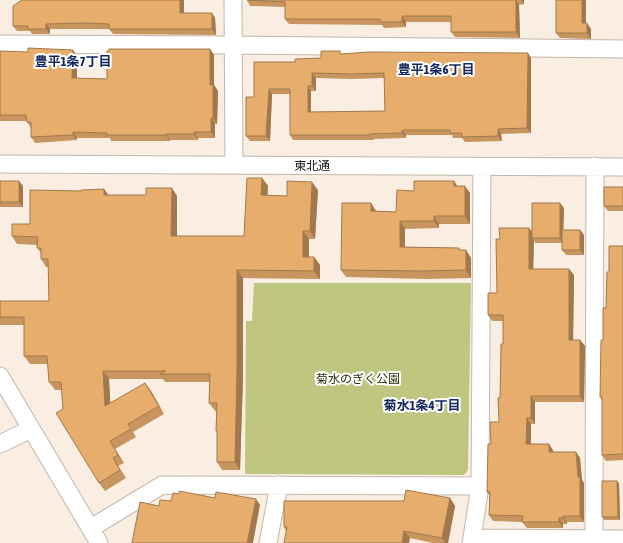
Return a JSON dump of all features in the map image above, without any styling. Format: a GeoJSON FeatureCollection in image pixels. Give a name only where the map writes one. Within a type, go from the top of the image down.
{"type":"FeatureCollection","features":[{"type":"Feature","properties":{"kind":"street"},"geometry":{"type":"LineString","coordinates":[[233,0],[234,165]]}},
{"type":"Feature","properties":{"kind":"street"},"geometry":{"type":"LineString","coordinates":[[0,44],[623,49]]}},
{"type":"Feature","properties":{"kind":"street","name":"東北通"},"geometry":{"type":"LineString","coordinates":[[0,164],[623,167]]}},
{"type":"Feature","properties":{"kind":"street"},"geometry":{"type":"LineString","coordinates":[[594,539],[595,166]]}},
{"type":"Feature","properties":{"kind":"street"},"geometry":{"type":"LineString","coordinates":[[482,167],[480,486],[472,540],[623,539]]}},
{"type":"Feature","properties":{"kind":"street"},"geometry":{"type":"LineString","coordinates":[[0,376],[99,543]]}},
{"type":"Feature","properties":{"kind":"street"},"geometry":{"type":"LineString","coordinates":[[0,444],[31,429]]}},
{"type":"Feature","properties":{"kind":"street"},"geometry":{"type":"LineString","coordinates":[[91,528],[162,485],[480,486]]}},
{"type":"Feature","properties":{"kind":"street"},"geometry":{"type":"LineString","coordinates":[[268,543],[279,485]]}},
{"type":"Feature","properties":{"kind":"green space","name":"菊水のぎく公園"},"geometry":{"type":"Polygon","coordinates":[[[254,283],[471,283],[468,470],[464,475],[245,474],[246,321],[252,321],[254,283]]]}},
{"type":"Feature","properties":{"kind":"building"},"geometry":{"type":"Polygon","coordinates":[[[22,0],[180,0],[180,13],[212,13],[212,29],[109,29],[109,24],[86,23],[46,24],[46,29],[28,29],[28,26],[13,26],[13,6],[22,0]]]}},
{"type":"Feature","properties":{"kind":"building"},"geometry":{"type":"Polygon","coordinates":[[[247,0],[516,0],[516,32],[451,32],[451,16],[402,16],[402,22],[380,22],[380,19],[285,19],[285,2],[247,0]]]}},
{"type":"Feature","properties":{"kind":"building"},"geometry":{"type":"Polygon","coordinates":[[[556,0],[582,0],[582,23],[587,23],[587,33],[556,33],[556,0]]]}},
{"type":"Feature","properties":{"kind":"building"},"geometry":{"type":"Polygon","coordinates":[[[28,48],[73,50],[72,78],[107,79],[107,51],[109,51],[109,49],[210,49],[210,85],[213,85],[213,118],[211,118],[211,132],[166,135],[107,135],[107,133],[73,132],[73,135],[31,137],[31,122],[27,122],[26,115],[0,115],[0,51],[28,52],[28,48]]]}},
{"type":"Feature","properties":{"kind":"building"},"geometry":{"type":"Polygon","coordinates":[[[321,51],[340,51],[340,54],[369,52],[528,53],[527,128],[498,129],[498,136],[462,137],[462,133],[450,133],[450,130],[402,130],[402,133],[370,135],[290,135],[290,89],[269,89],[266,136],[246,136],[246,97],[254,97],[254,62],[295,62],[295,59],[321,58],[321,51]],[[312,73],[312,86],[308,86],[308,112],[385,111],[384,73],[312,73]]]}},
{"type":"Feature","properties":{"kind":"building"},"geometry":{"type":"Polygon","coordinates":[[[247,178],[262,178],[261,195],[287,196],[287,181],[312,182],[310,231],[303,231],[303,257],[314,257],[314,271],[237,270],[235,462],[217,462],[217,403],[209,403],[210,374],[160,374],[166,371],[103,371],[105,406],[145,383],[159,406],[128,424],[131,429],[110,441],[118,455],[113,458],[120,470],[99,483],[56,413],[63,409],[61,382],[49,382],[47,356],[24,356],[24,317],[0,317],[0,301],[49,301],[48,259],[41,259],[41,248],[37,248],[38,237],[12,236],[12,224],[30,224],[30,190],[81,191],[104,189],[104,195],[146,195],[146,188],[172,188],[171,236],[244,236],[247,178]]]}},
{"type":"Feature","properties":{"kind":"building"},"geometry":{"type":"Polygon","coordinates":[[[0,181],[19,181],[19,202],[0,202],[0,181]]]}},
{"type":"Feature","properties":{"kind":"building"},"geometry":{"type":"Polygon","coordinates":[[[414,181],[454,181],[454,186],[465,186],[465,216],[434,216],[434,221],[400,221],[400,247],[459,248],[459,250],[466,250],[466,270],[341,270],[342,203],[371,203],[371,211],[396,212],[397,190],[414,191],[414,181]]]}},
{"type":"Feature","properties":{"kind":"building"},"geometry":{"type":"Polygon","coordinates":[[[604,187],[623,187],[623,206],[604,206],[604,187]]]}},
{"type":"Feature","properties":{"kind":"building"},"geometry":{"type":"Polygon","coordinates":[[[532,203],[560,203],[560,238],[532,238],[532,203]]]}},
{"type":"Feature","properties":{"kind":"building"},"geometry":{"type":"Polygon","coordinates":[[[499,228],[529,228],[529,269],[569,269],[569,340],[580,340],[580,396],[531,396],[531,418],[527,418],[526,444],[549,444],[549,452],[576,452],[578,477],[580,477],[580,516],[563,516],[563,518],[559,518],[559,522],[522,522],[523,516],[489,515],[490,492],[487,492],[488,444],[491,444],[490,422],[499,422],[498,398],[500,398],[503,315],[488,315],[488,293],[497,293],[496,239],[500,239],[499,228]]]}},
{"type":"Feature","properties":{"kind":"building"},"geometry":{"type":"Polygon","coordinates":[[[562,230],[580,230],[580,250],[562,250],[562,230]]]}},
{"type":"Feature","properties":{"kind":"building"},"geometry":{"type":"Polygon","coordinates":[[[609,246],[623,246],[623,454],[602,455],[602,397],[600,397],[601,340],[603,340],[603,308],[606,308],[607,272],[609,272],[609,246]]]}},
{"type":"Feature","properties":{"kind":"building"},"geometry":{"type":"Polygon","coordinates":[[[602,481],[617,481],[618,517],[602,517],[602,481]]]}},
{"type":"Feature","properties":{"kind":"building"},"geometry":{"type":"Polygon","coordinates":[[[406,490],[450,498],[442,538],[404,531],[402,543],[284,543],[287,527],[284,527],[284,501],[404,501],[406,490]]]}},
{"type":"Feature","properties":{"kind":"building"},"geometry":{"type":"Polygon","coordinates":[[[179,491],[215,498],[216,492],[256,499],[247,543],[132,543],[140,502],[159,506],[160,500],[171,501],[173,493],[179,494],[179,491]]]}},
{"type":"Feature","properties":{"kind":"district","name":"豊平1条7丁目"},"geometry":{"type":"Point","coordinates":[73,61]}},
{"type":"Feature","properties":{"kind":"district","name":"豊平1条6丁目"},"geometry":{"type":"Point","coordinates":[436,69]}},
{"type":"Feature","properties":{"kind":"district","name":"菊水1条4丁目"},"geometry":{"type":"Point","coordinates":[422,405]}}]}
